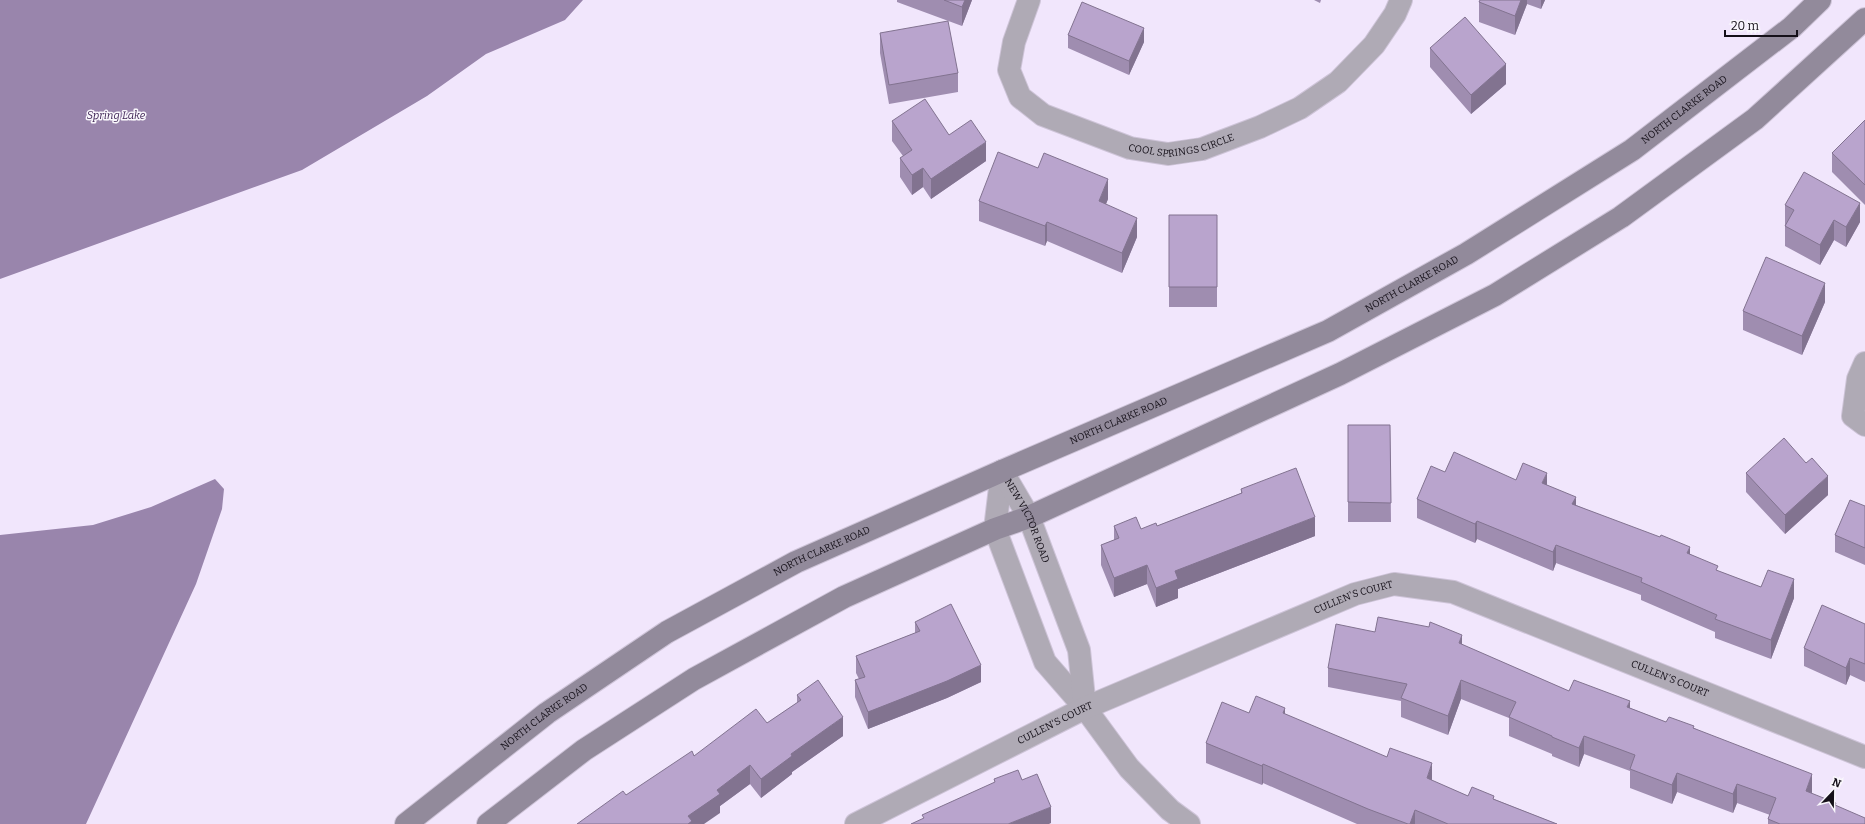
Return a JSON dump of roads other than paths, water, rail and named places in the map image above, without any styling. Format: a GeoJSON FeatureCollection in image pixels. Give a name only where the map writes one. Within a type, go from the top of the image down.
{"type":"FeatureCollection","features":[{"type":"Feature","properties":{"kind":"street","name":"COOL SPRINGS CIRCLE"},"geometry":{"type":"LineString","coordinates":[[1029,0],[1014,42],[1009,70],[1020,98],[1043,115],[1130,148],[1168,154],[1208,146],[1260,127],[1300,108],[1338,82],[1374,45],[1395,14],[1402,0]]}},
{"type":"Feature","properties":{"kind":"street","name":"NORTH CLARKE ROAD"},"geometry":{"type":"LineString","coordinates":[[406,824],[547,713],[667,632],[796,562],[1002,471],[1328,331],[1466,254],[1632,150],[1792,27],[1820,0]]}},
{"type":"Feature","properties":{"kind":"street"},"geometry":{"type":"LineString","coordinates":[[488,824],[584,750],[694,679],[844,597],[995,529],[1029,517],[1340,374],[1495,295],[1621,217],[1754,119],[1865,19]]}},
{"type":"Feature","properties":{"kind":"street"},"geometry":{"type":"LineString","coordinates":[[1865,364],[1858,379],[1853,416],[1865,425]]}},
{"type":"Feature","properties":{"kind":"street","name":"NEW VICTOR ROAD"},"geometry":{"type":"LineString","coordinates":[[1002,471],[1029,517],[1079,650],[1085,708]]}},
{"type":"Feature","properties":{"kind":"street","name":"NEW VICTOR ROAD"},"geometry":{"type":"LineString","coordinates":[[1002,471],[995,529],[1044,662],[1085,708],[1129,768],[1170,810],[1189,824]]}},
{"type":"Feature","properties":{"kind":"street","name":"CULLEN'S COURT"},"geometry":{"type":"LineString","coordinates":[[856,824],[1085,708],[1355,594],[1394,584],[1453,592],[1865,757]]}},
{"type":"Feature","properties":{"kind":"water","name":"Spring Lake"},"geometry":{"type":"Polygon","coordinates":[[[0,0],[583,0],[565,20],[486,54],[427,96],[302,170],[0,279],[0,0]]]}},
{"type":"Feature","properties":{"kind":"water"},"geometry":{"type":"Polygon","coordinates":[[[215,479],[224,489],[222,509],[196,584],[86,824],[0,824],[0,535],[93,525],[151,507],[215,479]]]}}]}
